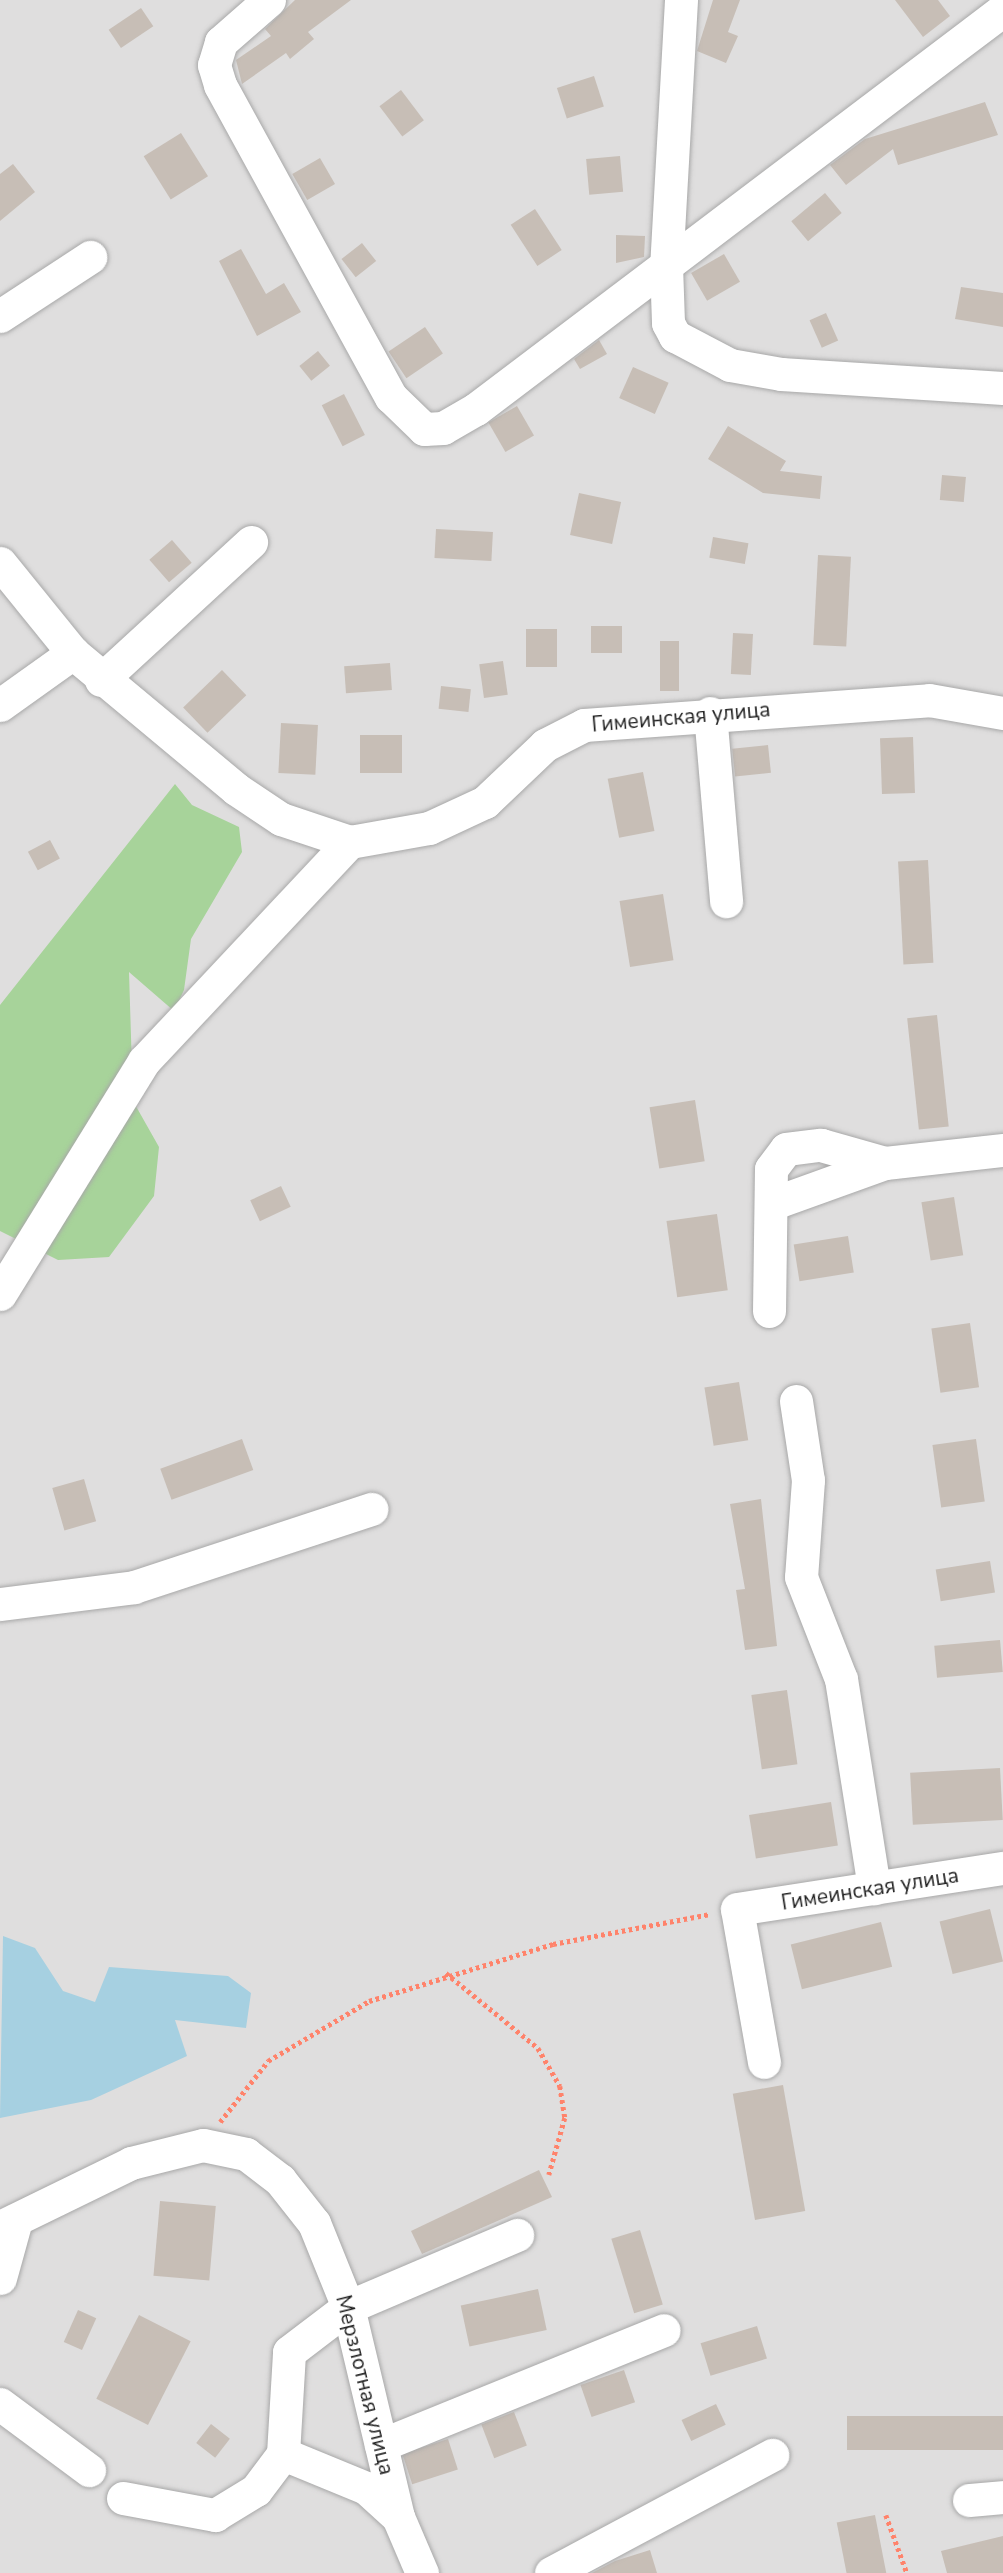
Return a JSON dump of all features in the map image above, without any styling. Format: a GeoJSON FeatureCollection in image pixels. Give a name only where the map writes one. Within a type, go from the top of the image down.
{"type":"FeatureCollection","features":[{"type":"Feature","properties":{"kind":"street"},"geometry":{"type":"LineString","coordinates":[[269,0],[221,42],[214,65],[220,85],[391,397],[410,420],[424,429],[443,428],[477,410],[1003,10]]}},
{"type":"Feature","properties":{"kind":"street"},"geometry":{"type":"LineString","coordinates":[[681,0],[666,265],[668,323],[675,336],[730,365],[1003,388]]}},
{"type":"Feature","properties":{"kind":"street"},"geometry":{"type":"LineString","coordinates":[[0,316],[90,257]]}},
{"type":"Feature","properties":{"kind":"street"},"geometry":{"type":"LineString","coordinates":[[101,680],[251,542]]}},
{"type":"Feature","properties":{"kind":"street"},"geometry":{"type":"LineString","coordinates":[[0,563],[73,653],[101,680],[281,819],[350,842],[144,1061],[0,1294]]}},
{"type":"Feature","properties":{"kind":"street"},"geometry":{"type":"LineString","coordinates":[[0,705],[73,653]]}},
{"type":"Feature","properties":{"kind":"street","name":"Гимеинская улица"},"geometry":{"type":"LineString","coordinates":[[350,842],[429,828],[485,802],[545,745],[584,725],[710,713],[929,699],[1003,713]]}},
{"type":"Feature","properties":{"kind":"street"},"geometry":{"type":"LineString","coordinates":[[710,713],[726,901]]}},
{"type":"Feature","properties":{"kind":"street"},"geometry":{"type":"LineString","coordinates":[[769,1311],[771,1169],[786,1149],[821,1145],[885,1163]]}},
{"type":"Feature","properties":{"kind":"street"},"geometry":{"type":"LineString","coordinates":[[771,1204],[885,1163],[1003,1150]]}},
{"type":"Feature","properties":{"kind":"street"},"geometry":{"type":"LineString","coordinates":[[796,1401],[808,1480],[802,1577],[841,1679],[874,1888]]}},
{"type":"Feature","properties":{"kind":"street"},"geometry":{"type":"LineString","coordinates":[[0,1604],[134,1587],[372,1509]]}},
{"type":"Feature","properties":{"kind":"street","name":"Гимеинская улица"},"geometry":{"type":"LineString","coordinates":[[737,1909],[1003,1868]]}},
{"type":"Feature","properties":{"kind":"street"},"geometry":{"type":"LineString","coordinates":[[737,1909],[764,2063]]}},
{"type":"Feature","properties":{"kind":"street","name":"Мерзлотная улица"},"geometry":{"type":"LineString","coordinates":[[8,2224],[131,2163],[203,2145],[246,2154],[280,2180],[314,2223],[348,2307],[398,2517],[422,2573]]}},
{"type":"Feature","properties":{"kind":"street"},"geometry":{"type":"LineString","coordinates":[[0,2278],[8,2224]]}},
{"type":"Feature","properties":{"kind":"street"},"geometry":{"type":"LineString","coordinates":[[123,2498],[215,2515],[256,2490],[283,2454],[289,2352],[348,2307],[517,2235]]}},
{"type":"Feature","properties":{"kind":"street"},"geometry":{"type":"LineString","coordinates":[[381,2445],[664,2330]]}},
{"type":"Feature","properties":{"kind":"street"},"geometry":{"type":"LineString","coordinates":[[0,2404],[89,2470]]}},
{"type":"Feature","properties":{"kind":"street"},"geometry":{"type":"LineString","coordinates":[[283,2454],[366,2488],[398,2517]]}},
{"type":"Feature","properties":{"kind":"street"},"geometry":{"type":"LineString","coordinates":[[551,2573],[772,2455]]}},
{"type":"Feature","properties":{"kind":"street"},"geometry":{"type":"LineString","coordinates":[[969,2500],[1003,2497]]}},
{"type":"Feature","properties":{"kind":"path"},"geometry":{"type":"LineString","coordinates":[[203,2145],[268,2061],[369,2001],[446,1973],[553,1944],[737,1909]]}},
{"type":"Feature","properties":{"kind":"path"},"geometry":{"type":"LineString","coordinates":[[446,1973],[538,2048],[560,2086],[565,2118],[549,2175]]}},
{"type":"Feature","properties":{"kind":"path"},"geometry":{"type":"LineString","coordinates":[[886,2515],[907,2573]]}},
{"type":"Feature","properties":{"kind":"shaded area"},"geometry":{"type":"Polygon","coordinates":[[[0,0],[1003,0],[1003,2573],[0,2573],[0,0]]]}},
{"type":"Feature","properties":{"kind":"green space"},"geometry":{"type":"Polygon","coordinates":[[[175,784],[192,805],[239,827],[242,852],[191,939],[184,990],[174,1011],[129,972],[133,1101],[159,1147],[154,1196],[109,1257],[58,1260],[0,1231],[0,1005],[175,784]]]}},
{"type":"Feature","properties":{"kind":"water"},"geometry":{"type":"Polygon","coordinates":[[[3,1936],[35,1948],[63,1991],[95,2002],[109,1967],[228,1976],[251,1993],[246,2028],[175,2020],[187,2056],[91,2100],[0,2118],[3,1936]]]}},
{"type":"Feature","properties":{"kind":"building"},"geometry":{"type":"Polygon","coordinates":[[[295,0],[351,0],[308,32],[314,39],[290,59],[286,53],[242,84],[236,60],[271,36],[265,29],[295,0]]]}},
{"type":"Feature","properties":{"kind":"building"},"geometry":{"type":"Polygon","coordinates":[[[713,0],[740,0],[728,32],[738,36],[726,63],[697,51],[713,0]]]}},
{"type":"Feature","properties":{"kind":"building"},"geometry":{"type":"Polygon","coordinates":[[[895,0],[938,0],[950,16],[923,37],[895,0]]]}},
{"type":"Feature","properties":{"kind":"building"},"geometry":{"type":"Polygon","coordinates":[[[141,8],[153,26],[121,48],[109,30],[141,8]]]}},
{"type":"Feature","properties":{"kind":"building"},"geometry":{"type":"Polygon","coordinates":[[[594,76],[604,106],[567,118],[557,88],[594,76]]]}},
{"type":"Feature","properties":{"kind":"building"},"geometry":{"type":"Polygon","coordinates":[[[401,90],[424,120],[402,137],[379,106],[401,90]]]}},
{"type":"Feature","properties":{"kind":"building"},"geometry":{"type":"Polygon","coordinates":[[[985,102],[998,135],[898,165],[893,149],[846,185],[830,165],[865,139],[985,102]]]}},
{"type":"Feature","properties":{"kind":"building"},"geometry":{"type":"Polygon","coordinates":[[[181,133],[208,176],[171,200],[144,156],[181,133]]]}},
{"type":"Feature","properties":{"kind":"building"},"geometry":{"type":"Polygon","coordinates":[[[620,156],[623,192],[589,195],[586,159],[620,156]]]}},
{"type":"Feature","properties":{"kind":"building"},"geometry":{"type":"Polygon","coordinates":[[[320,158],[335,184],[307,200],[292,174],[320,158]]]}},
{"type":"Feature","properties":{"kind":"building"},"geometry":{"type":"Polygon","coordinates":[[[13,164],[35,192],[0,221],[0,174],[13,164]]]}},
{"type":"Feature","properties":{"kind":"building"},"geometry":{"type":"Polygon","coordinates":[[[825,193],[842,213],[808,241],[791,221],[825,193]]]}},
{"type":"Feature","properties":{"kind":"building"},"geometry":{"type":"Polygon","coordinates":[[[535,209],[562,250],[537,266],[511,225],[535,209]]]}},
{"type":"Feature","properties":{"kind":"building"},"geometry":{"type":"Polygon","coordinates":[[[616,235],[645,236],[644,257],[616,263],[616,235]]]}},
{"type":"Feature","properties":{"kind":"building"},"geometry":{"type":"Polygon","coordinates":[[[362,243],[376,261],[356,277],[342,259],[362,243]]]}},
{"type":"Feature","properties":{"kind":"building"},"geometry":{"type":"Polygon","coordinates":[[[241,249],[266,294],[284,283],[301,312],[257,336],[219,261],[241,249]]]}},
{"type":"Feature","properties":{"kind":"building"},"geometry":{"type":"Polygon","coordinates":[[[724,254],[740,282],[707,301],[691,273],[724,254]]]}},
{"type":"Feature","properties":{"kind":"building"},"geometry":{"type":"Polygon","coordinates":[[[961,287],[1003,293],[1003,327],[955,319],[961,287]]]}},
{"type":"Feature","properties":{"kind":"building"},"geometry":{"type":"Polygon","coordinates":[[[826,313],[838,340],[822,348],[810,320],[826,313]]]}},
{"type":"Feature","properties":{"kind":"building"},"geometry":{"type":"Polygon","coordinates":[[[425,327],[443,354],[406,378],[389,352],[425,327]]]}},
{"type":"Feature","properties":{"kind":"building"},"geometry":{"type":"Polygon","coordinates":[[[599,340],[607,354],[580,369],[574,359],[599,340]]]}},
{"type":"Feature","properties":{"kind":"building"},"geometry":{"type":"Polygon","coordinates":[[[318,351],[330,366],[311,381],[299,366],[318,351]]]}},
{"type":"Feature","properties":{"kind":"building"},"geometry":{"type":"Polygon","coordinates":[[[633,367],[669,383],[655,414],[619,398],[633,367]]]}},
{"type":"Feature","properties":{"kind":"building"},"geometry":{"type":"Polygon","coordinates":[[[344,394],[365,435],[343,446],[322,405],[344,394]]]}},
{"type":"Feature","properties":{"kind":"building"},"geometry":{"type":"Polygon","coordinates":[[[517,406],[534,435],[505,452],[488,423],[517,406]]]}},
{"type":"Feature","properties":{"kind":"building"},"geometry":{"type":"Polygon","coordinates":[[[728,426],[786,461],[780,471],[822,476],[820,499],[763,493],[708,459],[728,426]]]}},
{"type":"Feature","properties":{"kind":"building"},"geometry":{"type":"Polygon","coordinates":[[[942,475],[966,477],[964,502],[940,500],[942,475]]]}},
{"type":"Feature","properties":{"kind":"building"},"geometry":{"type":"Polygon","coordinates":[[[579,493],[621,502],[612,544],[570,535],[579,493]]]}},
{"type":"Feature","properties":{"kind":"building"},"geometry":{"type":"Polygon","coordinates":[[[436,529],[493,532],[491,561],[434,558],[436,529]]]}},
{"type":"Feature","properties":{"kind":"building"},"geometry":{"type":"Polygon","coordinates":[[[713,537],[748,543],[745,564],[709,558],[713,537]]]}},
{"type":"Feature","properties":{"kind":"building"},"geometry":{"type":"Polygon","coordinates":[[[172,540],[192,563],[169,582],[149,560],[172,540]]]}},
{"type":"Feature","properties":{"kind":"building"},"geometry":{"type":"Polygon","coordinates":[[[818,555],[851,557],[846,647],[813,645],[818,555]]]}},
{"type":"Feature","properties":{"kind":"building"},"geometry":{"type":"Polygon","coordinates":[[[591,626],[622,626],[622,653],[591,653],[591,626]]]}},
{"type":"Feature","properties":{"kind":"building"},"geometry":{"type":"Polygon","coordinates":[[[526,629],[557,629],[557,667],[526,667],[526,629]]]}},
{"type":"Feature","properties":{"kind":"building"},"geometry":{"type":"Polygon","coordinates":[[[733,633],[753,634],[751,675],[731,674],[733,633]]]}},
{"type":"Feature","properties":{"kind":"building"},"geometry":{"type":"Polygon","coordinates":[[[660,641],[679,641],[679,691],[660,691],[660,641]]]}},
{"type":"Feature","properties":{"kind":"building"},"geometry":{"type":"Polygon","coordinates":[[[503,661],[508,695],[484,698],[479,664],[503,661]]]}},
{"type":"Feature","properties":{"kind":"building"},"geometry":{"type":"Polygon","coordinates":[[[390,663],[392,690],[346,693],[344,666],[390,663]]]}},
{"type":"Feature","properties":{"kind":"building"},"geometry":{"type":"Polygon","coordinates":[[[222,670],[246,695],[207,733],[183,708],[222,670]]]}},
{"type":"Feature","properties":{"kind":"building"},"geometry":{"type":"Polygon","coordinates":[[[441,686],[471,689],[468,712],[439,709],[441,686]]]}},
{"type":"Feature","properties":{"kind":"building"},"geometry":{"type":"Polygon","coordinates":[[[281,723],[318,725],[315,775],[278,773],[281,723]]]}},
{"type":"Feature","properties":{"kind":"building"},"geometry":{"type":"Polygon","coordinates":[[[360,735],[402,735],[402,773],[360,773],[360,735]]]}},
{"type":"Feature","properties":{"kind":"building"},"geometry":{"type":"Polygon","coordinates":[[[913,737],[915,793],[882,794],[880,738],[913,737]]]}},
{"type":"Feature","properties":{"kind":"building"},"geometry":{"type":"Polygon","coordinates":[[[768,745],[771,773],[735,777],[732,749],[768,745]]]}},
{"type":"Feature","properties":{"kind":"building"},"geometry":{"type":"Polygon","coordinates":[[[643,772],[654,831],[619,838],[608,779],[643,772]]]}},
{"type":"Feature","properties":{"kind":"building"},"geometry":{"type":"Polygon","coordinates":[[[50,840],[60,859],[38,870],[28,852],[50,840]]]}},
{"type":"Feature","properties":{"kind":"building"},"geometry":{"type":"Polygon","coordinates":[[[928,860],[933,963],[903,964],[898,862],[928,860]]]}},
{"type":"Feature","properties":{"kind":"building"},"geometry":{"type":"Polygon","coordinates":[[[663,894],[673,960],[630,967],[620,901],[663,894]]]}},
{"type":"Feature","properties":{"kind":"building"},"geometry":{"type":"Polygon","coordinates":[[[937,1015],[949,1126],[919,1130],[907,1018],[937,1015]]]}},
{"type":"Feature","properties":{"kind":"building"},"geometry":{"type":"Polygon","coordinates":[[[695,1100],[705,1161],[659,1168],[650,1107],[695,1100]]]}},
{"type":"Feature","properties":{"kind":"building"},"geometry":{"type":"Polygon","coordinates":[[[281,1186],[291,1207],[260,1221],[250,1200],[281,1186]]]}},
{"type":"Feature","properties":{"kind":"building"},"geometry":{"type":"Polygon","coordinates":[[[954,1197],[963,1255],[931,1260],[921,1202],[954,1197]]]}},
{"type":"Feature","properties":{"kind":"building"},"geometry":{"type":"Polygon","coordinates":[[[717,1214],[728,1290],[677,1297],[666,1221],[717,1214]]]}},
{"type":"Feature","properties":{"kind":"building"},"geometry":{"type":"Polygon","coordinates":[[[848,1236],[854,1273],[799,1281],[794,1245],[848,1236]]]}},
{"type":"Feature","properties":{"kind":"building"},"geometry":{"type":"Polygon","coordinates":[[[970,1323],[979,1387],[940,1393],[931,1328],[970,1323]]]}},
{"type":"Feature","properties":{"kind":"building"},"geometry":{"type":"Polygon","coordinates":[[[739,1382],[748,1440],[714,1446],[704,1387],[739,1382]]]}},
{"type":"Feature","properties":{"kind":"building"},"geometry":{"type":"Polygon","coordinates":[[[242,1439],[253,1470],[172,1500],[160,1469],[242,1439]]]}},
{"type":"Feature","properties":{"kind":"building"},"geometry":{"type":"Polygon","coordinates":[[[976,1439],[985,1501],[941,1508],[932,1445],[976,1439]]]}},
{"type":"Feature","properties":{"kind":"building"},"geometry":{"type":"Polygon","coordinates":[[[84,1479],[96,1521],[64,1530],[52,1488],[84,1479]]]}},
{"type":"Feature","properties":{"kind":"building"},"geometry":{"type":"Polygon","coordinates":[[[761,1499],[777,1646],[745,1650],[736,1590],[745,1589],[730,1504],[761,1499]]]}},
{"type":"Feature","properties":{"kind":"building"},"geometry":{"type":"Polygon","coordinates":[[[990,1561],[995,1593],[941,1601],[936,1570],[990,1561]]]}},
{"type":"Feature","properties":{"kind":"building"},"geometry":{"type":"Polygon","coordinates":[[[1000,1640],[1003,1672],[937,1678],[934,1646],[1000,1640]]]}},
{"type":"Feature","properties":{"kind":"building"},"geometry":{"type":"Polygon","coordinates":[[[787,1690],[797,1764],[762,1769],[751,1695],[787,1690]]]}},
{"type":"Feature","properties":{"kind":"building"},"geometry":{"type":"Polygon","coordinates":[[[1000,1768],[1003,1820],[913,1825],[910,1773],[1000,1768]]]}},
{"type":"Feature","properties":{"kind":"building"},"geometry":{"type":"Polygon","coordinates":[[[831,1802],[838,1845],[756,1858],[749,1815],[831,1802]]]}},
{"type":"Feature","properties":{"kind":"building"},"geometry":{"type":"Polygon","coordinates":[[[990,1909],[1003,1961],[953,1974],[940,1922],[990,1909]]]}},
{"type":"Feature","properties":{"kind":"building"},"geometry":{"type":"Polygon","coordinates":[[[881,1922],[892,1967],[802,1989],[791,1944],[881,1922]]]}},
{"type":"Feature","properties":{"kind":"building"},"geometry":{"type":"Polygon","coordinates":[[[783,2085],[805,2211],[755,2220],[733,2094],[783,2085]]]}},
{"type":"Feature","properties":{"kind":"building"},"geometry":{"type":"Polygon","coordinates":[[[539,2170],[552,2197],[422,2254],[411,2231],[539,2170]]]}},
{"type":"Feature","properties":{"kind":"building"},"geometry":{"type":"Polygon","coordinates":[[[160,2201],[216,2206],[209,2281],[153,2276],[160,2201]]]}},
{"type":"Feature","properties":{"kind":"building"},"geometry":{"type":"Polygon","coordinates":[[[640,2230],[663,2305],[634,2313],[611,2239],[640,2230]]]}},
{"type":"Feature","properties":{"kind":"building"},"geometry":{"type":"Polygon","coordinates":[[[538,2289],[547,2330],[469,2347],[461,2305],[538,2289]]]}},
{"type":"Feature","properties":{"kind":"building"},"geometry":{"type":"Polygon","coordinates":[[[78,2310],[96,2318],[82,2350],[64,2342],[78,2310]]]}},
{"type":"Feature","properties":{"kind":"building"},"geometry":{"type":"Polygon","coordinates":[[[139,2315],[191,2341],[148,2425],[96,2399],[139,2315]]]}},
{"type":"Feature","properties":{"kind":"building"},"geometry":{"type":"Polygon","coordinates":[[[757,2326],[767,2359],[711,2376],[701,2343],[757,2326]]]}},
{"type":"Feature","properties":{"kind":"building"},"geometry":{"type":"Polygon","coordinates":[[[624,2370],[635,2402],[592,2417],[581,2385],[624,2370]]]}},
{"type":"Feature","properties":{"kind":"building"},"geometry":{"type":"Polygon","coordinates":[[[716,2404],[726,2425],[691,2441],[682,2420],[716,2404]]]}},
{"type":"Feature","properties":{"kind":"building"},"geometry":{"type":"Polygon","coordinates":[[[514,2412],[527,2446],[494,2458],[481,2425],[514,2412]]]}},
{"type":"Feature","properties":{"kind":"building"},"geometry":{"type":"Polygon","coordinates":[[[847,2416],[1003,2416],[1003,2450],[847,2450],[847,2416]]]}},
{"type":"Feature","properties":{"kind":"building"},"geometry":{"type":"Polygon","coordinates":[[[211,2424],[230,2439],[215,2458],[196,2443],[211,2424]]]}},
{"type":"Feature","properties":{"kind":"building"},"geometry":{"type":"Polygon","coordinates":[[[448,2439],[458,2469],[412,2484],[402,2454],[448,2439]]]}},
{"type":"Feature","properties":{"kind":"building"},"geometry":{"type":"Polygon","coordinates":[[[875,2515],[886,2573],[847,2573],[837,2522],[875,2515]]]}},
{"type":"Feature","properties":{"kind":"building"},"geometry":{"type":"Polygon","coordinates":[[[1003,2536],[1003,2573],[947,2573],[941,2551],[1003,2536]]]}},
{"type":"Feature","properties":{"kind":"building"},"geometry":{"type":"Polygon","coordinates":[[[650,2550],[657,2573],[592,2573],[615,2561],[650,2550]]]}}]}
